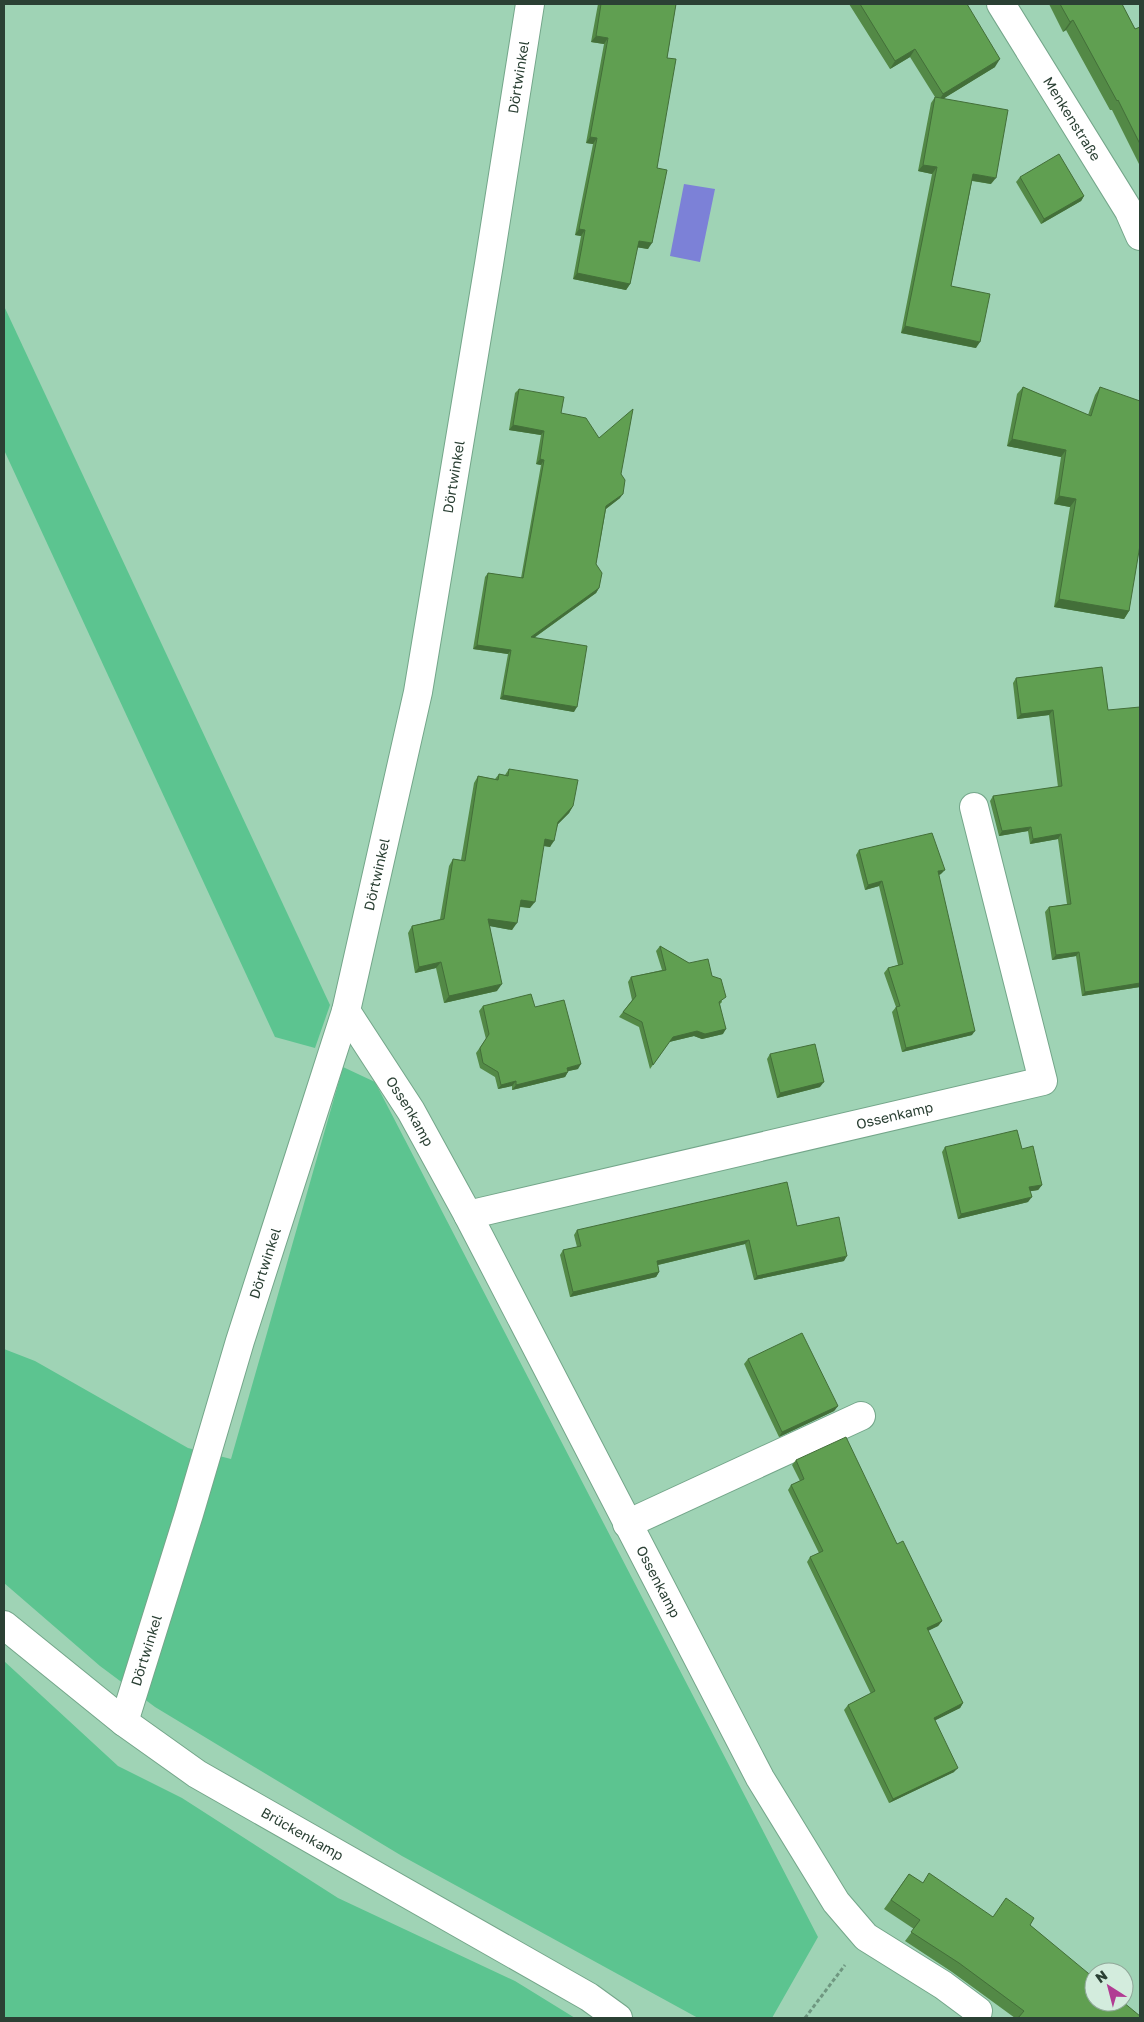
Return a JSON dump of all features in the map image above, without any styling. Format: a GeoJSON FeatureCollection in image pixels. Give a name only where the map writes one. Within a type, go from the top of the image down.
{"type":"FeatureCollection","features":[{"type":"Feature","properties":{"kind":"street","name":"Dörtwinkel"},"geometry":{"type":"LineString","coordinates":[[124,1722],[189,1514],[240,1340],[346,1011],[418,692],[490,264],[530,4]]}},
{"type":"Feature","properties":{"kind":"street","name":"Menkenstraße"},"geometry":{"type":"LineString","coordinates":[[1001,4],[1129,211],[1140,236]]}},
{"type":"Feature","properties":{"kind":"street","name":"Ossenkamp"},"geometry":{"type":"LineString","coordinates":[[468,1215],[1043,1081],[974,806]]}},
{"type":"Feature","properties":{"kind":"street","name":"Ossenkamp"},"geometry":{"type":"LineString","coordinates":[[346,1011],[411,1111],[468,1215],[760,1778],[836,1902],[866,1937],[943,1985],[978,2011]]}},
{"type":"Feature","properties":{"kind":"street"},"geometry":{"type":"LineString","coordinates":[[627,1524],[861,1416]]}},
{"type":"Feature","properties":{"kind":"street","name":"Brückenkamp"},"geometry":{"type":"LineString","coordinates":[[4,1624],[124,1722],[197,1774],[589,1997],[618,2018]]}},
{"type":"Feature","properties":{"kind":"path"},"geometry":{"type":"LineString","coordinates":[[805,2018],[866,1937]]}},
{"type":"Feature","properties":{"kind":"green space"},"geometry":{"type":"Polygon","coordinates":[[[4,306],[330,1005],[315,1048],[275,1037],[4,450],[4,306]]]}},
{"type":"Feature","properties":{"kind":"green space"},"geometry":{"type":"Polygon","coordinates":[[[343,1067],[375,1082],[818,1937],[772,2018],[698,2018],[402,1856],[155,1707],[100,1666],[4,1583],[4,1349],[35,1361],[188,1448],[231,1459],[343,1067]]]}},
{"type":"Feature","properties":{"kind":"green space"},"geometry":{"type":"Polygon","coordinates":[[[4,1661],[118,1766],[182,1798],[338,1898],[515,1981],[575,2018],[4,2018],[4,1661]]]}},
{"type":"Feature","properties":{"kind":"water"},"geometry":{"type":"Polygon","coordinates":[[[684,184],[715,189],[700,262],[670,256],[684,184]]]}},
{"type":"Feature","properties":{"kind":"building"},"geometry":{"type":"Polygon","coordinates":[[[601,4],[676,4],[667,58],[676,59],[657,168],[667,170],[652,243],[639,241],[630,284],[577,273],[585,230],[579,229],[597,138],[590,137],[608,38],[596,36],[601,4]]]}},
{"type":"Feature","properties":{"kind":"building"},"geometry":{"type":"Polygon","coordinates":[[[860,4],[967,4],[1000,59],[943,94],[915,49],[895,61],[860,4]]]}},
{"type":"Feature","properties":{"kind":"building"},"geometry":{"type":"Polygon","coordinates":[[[1060,4],[1122,4],[1135,29],[1140,27],[1140,144],[1118,100],[1073,20],[1070,22],[1060,4]]]}},
{"type":"Feature","properties":{"kind":"building"},"geometry":{"type":"Polygon","coordinates":[[[935,97],[1008,110],[996,178],[973,174],[951,286],[990,294],[980,342],[905,326],[937,167],[923,165],[935,97]]]}},
{"type":"Feature","properties":{"kind":"building"},"geometry":{"type":"Polygon","coordinates":[[[1059,154],[1084,196],[1044,219],[1020,177],[1059,154]]]}},
{"type":"Feature","properties":{"kind":"building"},"geometry":{"type":"Polygon","coordinates":[[[1023,387],[1091,416],[1100,387],[1140,401],[1140,545],[1129,611],[1059,599],[1076,499],[1059,496],[1066,450],[1012,439],[1023,387]]]}},
{"type":"Feature","properties":{"kind":"building"},"geometry":{"type":"Polygon","coordinates":[[[519,389],[564,397],[561,413],[586,418],[599,438],[633,409],[621,474],[625,480],[623,494],[606,506],[596,564],[602,573],[599,588],[531,637],[587,646],[577,707],[503,695],[511,650],[477,645],[488,573],[523,578],[544,460],[540,459],[544,431],[513,425],[519,389]]]}},
{"type":"Feature","properties":{"kind":"building"},"geometry":{"type":"Polygon","coordinates":[[[1102,667],[1108,710],[1140,707],[1140,983],[1085,992],[1079,952],[1056,955],[1049,907],[1071,904],[1061,834],[1033,839],[1031,827],[1002,831],[993,796],[1062,786],[1053,710],[1021,714],[1016,678],[1102,667]]]}},
{"type":"Feature","properties":{"kind":"building"},"geometry":{"type":"Polygon","coordinates":[[[509,769],[578,780],[573,806],[558,822],[554,841],[545,839],[535,902],[521,900],[517,923],[488,919],[502,984],[449,996],[441,962],[419,967],[412,926],[444,919],[453,859],[465,861],[478,776],[498,780],[499,774],[508,776],[509,769]]]}},
{"type":"Feature","properties":{"kind":"building"},"geometry":{"type":"Polygon","coordinates":[[[932,833],[945,870],[938,871],[975,1031],[906,1048],[896,1007],[900,1006],[888,968],[903,964],[882,881],[868,885],[859,850],[932,833]]]}},
{"type":"Feature","properties":{"kind":"building"},"geometry":{"type":"Polygon","coordinates":[[[660,946],[689,963],[708,959],[712,976],[721,979],[726,997],[719,1002],[726,1029],[705,1034],[697,1031],[673,1037],[653,1065],[642,1022],[623,1012],[636,996],[631,977],[666,970],[660,946]]]}},
{"type":"Feature","properties":{"kind":"building"},"geometry":{"type":"Polygon","coordinates":[[[531,994],[535,1007],[564,1000],[581,1064],[567,1068],[568,1072],[516,1085],[516,1081],[501,1085],[498,1072],[483,1063],[480,1048],[489,1034],[483,1006],[531,994]]]}},
{"type":"Feature","properties":{"kind":"building"},"geometry":{"type":"Polygon","coordinates":[[[815,1044],[824,1082],[780,1093],[770,1054],[815,1044]]]}},
{"type":"Feature","properties":{"kind":"building"},"geometry":{"type":"Polygon","coordinates":[[[1017,1130],[1022,1149],[1033,1146],[1042,1185],[1029,1187],[1032,1197],[961,1214],[945,1147],[1017,1130]]]}},
{"type":"Feature","properties":{"kind":"building"},"geometry":{"type":"Polygon","coordinates":[[[787,1182],[797,1226],[839,1217],[847,1256],[757,1276],[749,1240],[657,1261],[659,1272],[573,1292],[563,1250],[581,1246],[577,1230],[787,1182]]]}},
{"type":"Feature","properties":{"kind":"building"},"geometry":{"type":"Polygon","coordinates":[[[802,1333],[838,1406],[782,1432],[748,1359],[802,1333]]]}},
{"type":"Feature","properties":{"kind":"building"},"geometry":{"type":"Polygon","coordinates":[[[846,1437],[897,1544],[903,1541],[942,1621],[927,1628],[963,1703],[934,1718],[958,1768],[893,1799],[848,1705],[875,1691],[810,1557],[823,1551],[791,1485],[804,1479],[796,1460],[846,1437]]]}},
{"type":"Feature","properties":{"kind":"building"},"geometry":{"type":"Polygon","coordinates":[[[929,1873],[993,1917],[1006,1898],[1034,1918],[1030,1925],[1084,1970],[1084,2012],[1134,2011],[1140,2018],[1018,2018],[1024,2011],[959,1963],[911,1932],[920,1920],[891,1900],[909,1874],[923,1883],[929,1873]]]}}]}
